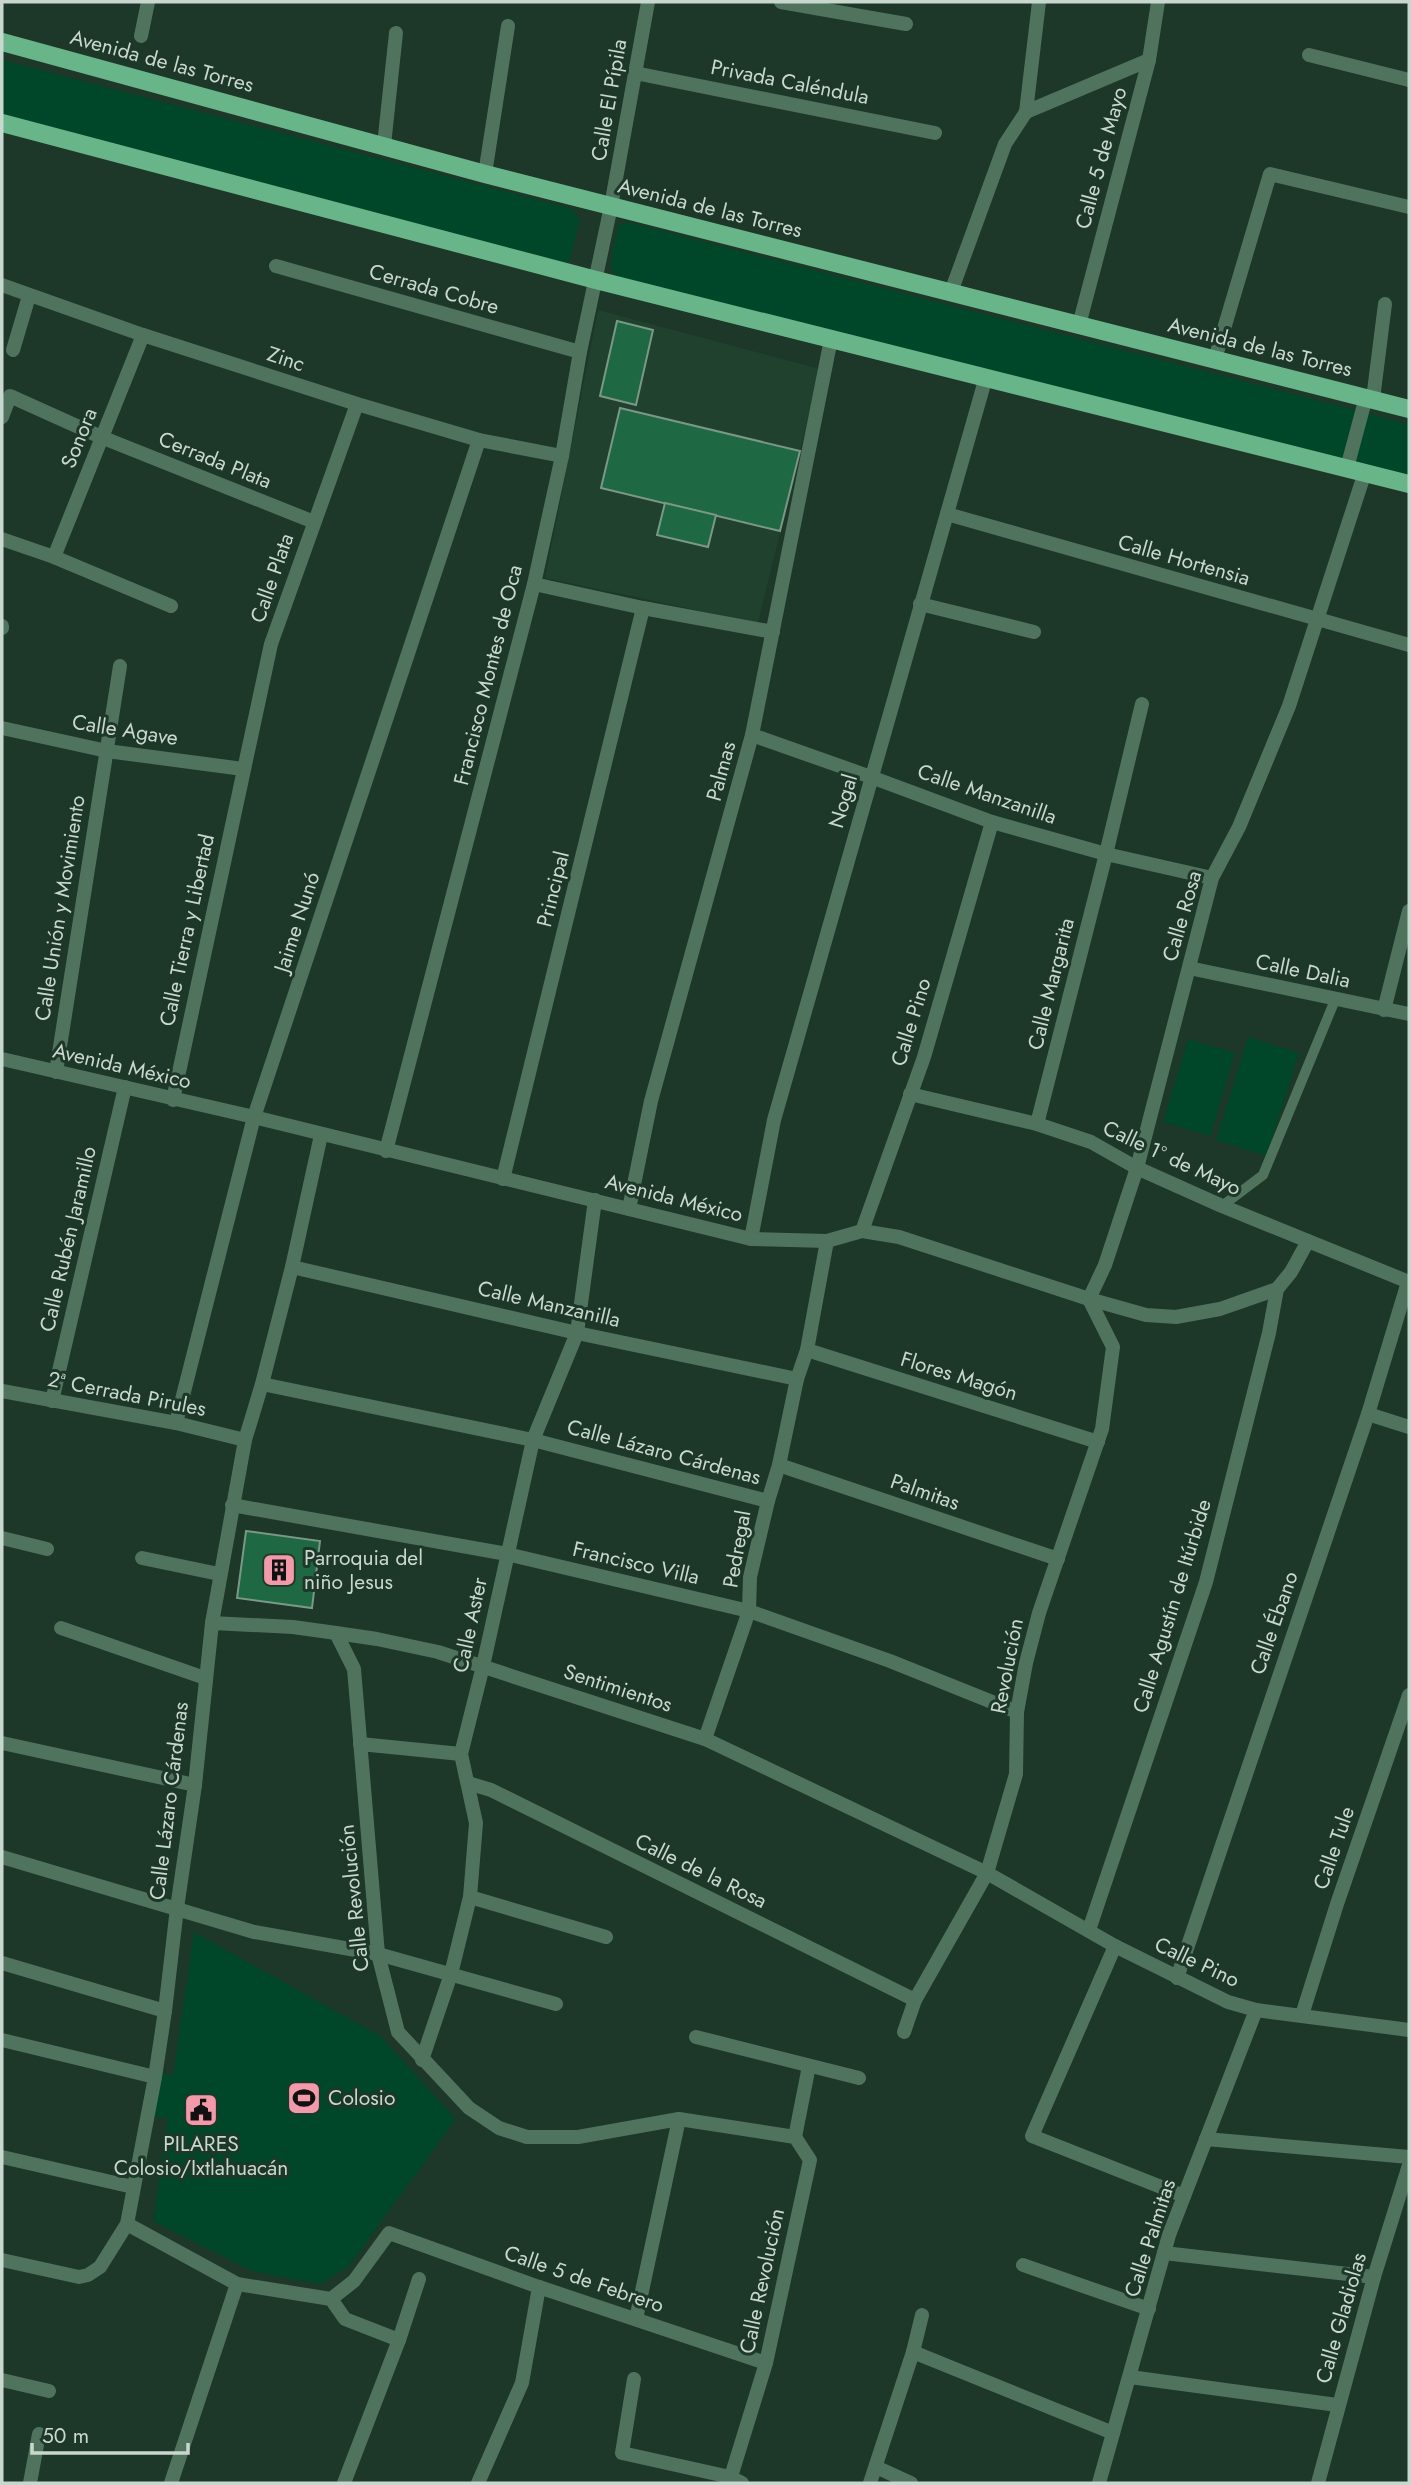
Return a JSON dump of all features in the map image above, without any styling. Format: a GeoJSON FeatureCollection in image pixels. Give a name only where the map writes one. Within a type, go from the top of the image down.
{"type":"FeatureCollection","features":[{"type":"Feature","properties":{"kind":"main road","name":"Avenida de las Torres"},"geometry":{"type":"LineString","coordinates":[[2,42],[485,174],[1409,409]]}},
{"type":"Feature","properties":{"kind":"main road"},"geometry":{"type":"LineString","coordinates":[[2,122],[596,280],[1409,484]]}},
{"type":"Feature","properties":{"kind":"street"},"geometry":{"type":"LineString","coordinates":[[141,36],[148,2]]}},
{"type":"Feature","properties":{"kind":"street","name":"Calle El Pípila"},"geometry":{"type":"LineString","coordinates":[[611,206],[648,2]]}},
{"type":"Feature","properties":{"kind":"street"},"geometry":{"type":"LineString","coordinates":[[780,2],[906,24]]}},
{"type":"Feature","properties":{"kind":"street"},"geometry":{"type":"LineString","coordinates":[[951,292],[1005,144],[1026,112],[1039,2]]}},
{"type":"Feature","properties":{"kind":"street","name":"Calle 5 de Mayo"},"geometry":{"type":"LineString","coordinates":[[1079,325],[1149,61],[1158,2]]}},
{"type":"Feature","properties":{"kind":"street"},"geometry":{"type":"LineString","coordinates":[[485,174],[508,26]]}},
{"type":"Feature","properties":{"kind":"street"},"geometry":{"type":"LineString","coordinates":[[384,145],[396,33]]}},
{"type":"Feature","properties":{"kind":"street"},"geometry":{"type":"LineString","coordinates":[[1309,55],[1409,80]]}},
{"type":"Feature","properties":{"kind":"street"},"geometry":{"type":"LineString","coordinates":[[1026,112],[1149,61]]}},
{"type":"Feature","properties":{"kind":"street","name":"Privada Caléndula"},"geometry":{"type":"LineString","coordinates":[[635,73],[935,133]]}},
{"type":"Feature","properties":{"kind":"street"},"geometry":{"type":"LineString","coordinates":[[1215,359],[1269,174],[1409,207]]}},
{"type":"Feature","properties":{"kind":"street","name":"Francisco Montes de Oca"},"geometry":{"type":"LineString","coordinates":[[386,1151],[534,584],[562,456],[579,352],[611,206]]}},
{"type":"Feature","properties":{"kind":"street","name":"Cerrada Cobre"},"geometry":{"type":"LineString","coordinates":[[276,266],[579,352]]}},
{"type":"Feature","properties":{"kind":"street","name":"Zinc"},"geometry":{"type":"LineString","coordinates":[[2,285],[143,335],[357,404],[479,440],[562,456]]}},
{"type":"Feature","properties":{"kind":"street"},"geometry":{"type":"LineString","coordinates":[[13,350],[29,296]]}},
{"type":"Feature","properties":{"kind":"street"},"geometry":{"type":"LineString","coordinates":[[1347,468],[1369,398],[1385,304]]}},
{"type":"Feature","properties":{"kind":"street","name":"Sonora"},"geometry":{"type":"LineString","coordinates":[[54,557],[143,335]]}},
{"type":"Feature","properties":{"kind":"street","name":"Palmas"},"geometry":{"type":"LineString","coordinates":[[629,1209],[651,1101],[752,735],[831,339]]}},
{"type":"Feature","properties":{"kind":"street","name":"Nogal"},"geometry":{"type":"LineString","coordinates":[[751,1238],[775,1120],[986,377]]}},
{"type":"Feature","properties":{"kind":"street","name":"Cerrada Plata"},"geometry":{"type":"LineString","coordinates":[[2,417],[10,396],[101,437],[314,522]]}},
{"type":"Feature","properties":{"kind":"street","name":"Calle Plata"},"geometry":{"type":"LineString","coordinates":[[243,769],[271,644],[357,404]]}},
{"type":"Feature","properties":{"kind":"street","name":"Jaime Nunó"},"geometry":{"type":"LineString","coordinates":[[176,1423],[254,1117],[479,440]]}},
{"type":"Feature","properties":{"kind":"street","name":"Calle Rosa"},"geometry":{"type":"LineString","coordinates":[[1089,1299],[1105,1265],[1137,1168],[1212,878],[1239,827],[1289,706],[1365,472]]}},
{"type":"Feature","properties":{"kind":"street","name":"Calle Hortensia"},"geometry":{"type":"LineString","coordinates":[[947,514],[1409,645]]}},
{"type":"Feature","properties":{"kind":"street"},"geometry":{"type":"LineString","coordinates":[[2,539],[54,557],[170,606]]}},
{"type":"Feature","properties":{"kind":"street"},"geometry":{"type":"LineString","coordinates":[[534,584],[773,632]]}},
{"type":"Feature","properties":{"kind":"street"},"geometry":{"type":"LineString","coordinates":[[920,604],[1034,632]]}},
{"type":"Feature","properties":{"kind":"street","name":"Principal"},"geometry":{"type":"LineString","coordinates":[[503,1179],[643,608]]}},
{"type":"Feature","properties":{"kind":"street","name":"Calle Unión y Movimiento"},"geometry":{"type":"LineString","coordinates":[[56,1072],[120,666]]}},
{"type":"Feature","properties":{"kind":"street","name":"Calle Margarita"},"geometry":{"type":"LineString","coordinates":[[1037,1124],[1107,854],[1142,704]]}},
{"type":"Feature","properties":{"kind":"street","name":"Calle Agave"},"geometry":{"type":"LineString","coordinates":[[2,728],[107,751],[243,769]]}},
{"type":"Feature","properties":{"kind":"street","name":"Calle Manzanilla"},"geometry":{"type":"LineString","coordinates":[[752,735],[872,776],[992,822],[1107,854],[1212,878]]}},
{"type":"Feature","properties":{"kind":"street","name":"Calle Tierra y Libertad"},"geometry":{"type":"LineString","coordinates":[[173,1100],[243,769]]}},
{"type":"Feature","properties":{"kind":"street","name":"Calle Pino"},"geometry":{"type":"LineString","coordinates":[[862,1231],[924,1057],[992,822]]}},
{"type":"Feature","properties":{"kind":"street"},"geometry":{"type":"LineString","coordinates":[[1384,1010],[1409,911]]}},
{"type":"Feature","properties":{"kind":"street","name":"Calle Dalia"},"geometry":{"type":"LineString","coordinates":[[1189,968],[1409,1014]]}},
{"type":"Feature","properties":{"kind":"street","name":"Avenida México"},"geometry":{"type":"LineString","coordinates":[[3,1063],[56,1072],[254,1117],[751,1238],[827,1241],[862,1231],[899,1237],[1146,1315],[1175,1317],[1220,1309],[1277,1289]]}},
{"type":"Feature","properties":{"kind":"street","name":"Calle Rubén Jaramillo"},"geometry":{"type":"LineString","coordinates":[[51,1401],[125,1087]]}},
{"type":"Feature","properties":{"kind":"street","name":"Calle 1º de Mayo"},"geometry":{"type":"LineString","coordinates":[[911,1094],[1037,1124],[1091,1142],[1137,1168],[1222,1206],[1409,1282]]}},
{"type":"Feature","properties":{"kind":"street","name":"Calle Lázaro Cárdenas"},"geometry":{"type":"LineString","coordinates":[[127,2224],[165,2011],[219,1574],[245,1440],[292,1267],[321,1135]]}},
{"type":"Feature","properties":{"kind":"street","name":"Calle Aster"},"geometry":{"type":"LineString","coordinates":[[422,2060],[451,1974],[470,1897],[476,1822],[461,1754],[533,1440],[577,1333],[595,1200]]}},
{"type":"Feature","properties":{"kind":"street","name":"Pedregal"},"geometry":{"type":"LineString","coordinates":[[705,1739],[749,1611],[750,1577],[779,1465],[797,1379],[807,1350],[827,1241]]}},
{"type":"Feature","properties":{"kind":"street"},"geometry":{"type":"LineString","coordinates":[[1277,1289],[1291,1272],[1308,1241]]}},
{"type":"Feature","properties":{"kind":"street","name":"Calle Manzanilla"},"geometry":{"type":"LineString","coordinates":[[292,1267],[577,1333],[797,1379]]}},
{"type":"Feature","properties":{"kind":"street","name":"Calle Ébano"},"geometry":{"type":"LineString","coordinates":[[1177,1978],[1368,1414],[1409,1282]]}},
{"type":"Feature","properties":{"kind":"street","name":"Calle Agustín de Itúrbide"},"geometry":{"type":"LineString","coordinates":[[1089,1930],[1206,1582],[1269,1333],[1277,1289]]}},
{"type":"Feature","properties":{"kind":"street","name":"Revolución"},"geometry":{"type":"LineString","coordinates":[[904,2032],[915,2000],[987,1873],[1016,1773],[1017,1713],[1026,1662],[1039,1612],[1102,1429],[1113,1346],[1089,1299]]}},
{"type":"Feature","properties":{"kind":"street","name":"Flores Magón"},"geometry":{"type":"LineString","coordinates":[[807,1350],[1098,1442]]}},
{"type":"Feature","properties":{"kind":"street","name":"Calle Lázaro Cárdenas"},"geometry":{"type":"LineString","coordinates":[[262,1384],[533,1440],[768,1501]]}},
{"type":"Feature","properties":{"kind":"street","name":"2ª Cerrada Pirules"},"geometry":{"type":"LineString","coordinates":[[2,1391],[176,1423],[245,1440]]}},
{"type":"Feature","properties":{"kind":"street"},"geometry":{"type":"LineString","coordinates":[[1368,1414],[1409,1427]]}},
{"type":"Feature","properties":{"kind":"street","name":"Palmitas"},"geometry":{"type":"LineString","coordinates":[[779,1465],[1058,1559]]}},
{"type":"Feature","properties":{"kind":"street","name":"Francisco Villa"},"geometry":{"type":"LineString","coordinates":[[232,1505],[507,1554],[749,1611],[890,1661],[1017,1713]]}},
{"type":"Feature","properties":{"kind":"street"},"geometry":{"type":"LineString","coordinates":[[2,1538],[47,1549]]}},
{"type":"Feature","properties":{"kind":"street"},"geometry":{"type":"LineString","coordinates":[[142,1558],[219,1574]]}},
{"type":"Feature","properties":{"kind":"street","name":"Sentimientos"},"geometry":{"type":"LineString","coordinates":[[212,1623],[293,1627],[377,1639],[483,1665],[705,1739],[987,1873]]}},
{"type":"Feature","properties":{"kind":"street"},"geometry":{"type":"LineString","coordinates":[[61,1628],[205,1678]]}},
{"type":"Feature","properties":{"kind":"street","name":"Calle Revolución"},"geometry":{"type":"LineString","coordinates":[[337,1633],[354,1669],[378,1954],[398,2032],[422,2060],[469,2108],[499,2128],[527,2137],[578,2137],[679,2119],[795,2137],[810,2160],[766,2363],[734,2481]]}},
{"type":"Feature","properties":{"kind":"street","name":"Calle Tule"},"geometry":{"type":"LineString","coordinates":[[1302,2015],[1337,1904],[1408,1701]]}},
{"type":"Feature","properties":{"kind":"street"},"geometry":{"type":"LineString","coordinates":[[2,1743],[195,1785]]}},
{"type":"Feature","properties":{"kind":"street"},"geometry":{"type":"LineString","coordinates":[[360,1744],[461,1754]]}},
{"type":"Feature","properties":{"kind":"street","name":"Calle de la Rosa"},"geometry":{"type":"LineString","coordinates":[[467,1783],[491,1790],[915,2000]]}},
{"type":"Feature","properties":{"kind":"street"},"geometry":{"type":"LineString","coordinates":[[2,1857],[254,1932],[378,1954],[556,2004]]}},
{"type":"Feature","properties":{"kind":"street","name":"Calle Pino"},"geometry":{"type":"LineString","coordinates":[[987,1873],[1115,1947],[1228,2002],[1256,2010],[1409,2030]]}},
{"type":"Feature","properties":{"kind":"street"},"geometry":{"type":"LineString","coordinates":[[470,1897],[606,1937]]}},
{"type":"Feature","properties":{"kind":"street"},"geometry":{"type":"LineString","coordinates":[[1115,1947],[1032,2136],[1184,2196]]}},
{"type":"Feature","properties":{"kind":"street"},"geometry":{"type":"LineString","coordinates":[[2,1964],[165,2011]]}},
{"type":"Feature","properties":{"kind":"street","name":"Calle Palmitas"},"geometry":{"type":"LineString","coordinates":[[1099,2483],[1164,2253],[1256,2010]]}},
{"type":"Feature","properties":{"kind":"street"},"geometry":{"type":"LineString","coordinates":[[696,2037],[859,2078]]}},
{"type":"Feature","properties":{"kind":"street"},"geometry":{"type":"LineString","coordinates":[[2,2040],[155,2077]]}},
{"type":"Feature","properties":{"kind":"street"},"geometry":{"type":"LineString","coordinates":[[795,2137],[809,2066]]}},
{"type":"Feature","properties":{"kind":"street"},"geometry":{"type":"LineString","coordinates":[[636,2319],[679,2119]]}},
{"type":"Feature","properties":{"kind":"street"},"geometry":{"type":"LineString","coordinates":[[1206,2138],[1409,2157]]}},
{"type":"Feature","properties":{"kind":"street"},"geometry":{"type":"LineString","coordinates":[[2,2157],[134,2187]]}},
{"type":"Feature","properties":{"kind":"street","name":"Calle Gladiolas"},"geometry":{"type":"LineString","coordinates":[[1318,2483],[1337,2405],[1409,2165]]}},
{"type":"Feature","properties":{"kind":"street"},"geometry":{"type":"LineString","coordinates":[[2,2260],[79,2277],[88,2275],[100,2267],[127,2224],[237,2284],[331,2299],[345,2319],[399,2340]]}},
{"type":"Feature","properties":{"kind":"street","name":"Calle 5 de Febrero"},"geometry":{"type":"LineString","coordinates":[[331,2299],[354,2281],[389,2233],[539,2287],[766,2363]]}},
{"type":"Feature","properties":{"kind":"street"},"geometry":{"type":"LineString","coordinates":[[1164,2253],[1374,2277]]}},
{"type":"Feature","properties":{"kind":"street"},"geometry":{"type":"LineString","coordinates":[[1023,2265],[1149,2309]]}},
{"type":"Feature","properties":{"kind":"street"},"geometry":{"type":"LineString","coordinates":[[344,2483],[399,2340],[419,2278]]}},
{"type":"Feature","properties":{"kind":"street"},"geometry":{"type":"LineString","coordinates":[[171,2483],[237,2284]]}},
{"type":"Feature","properties":{"kind":"street"},"geometry":{"type":"LineString","coordinates":[[478,2483],[522,2383],[539,2287]]}},
{"type":"Feature","properties":{"kind":"street"},"geometry":{"type":"LineString","coordinates":[[870,2483],[913,2352],[922,2315]]}},
{"type":"Feature","properties":{"kind":"street"},"geometry":{"type":"LineString","coordinates":[[913,2352],[1113,2433]]}},
{"type":"Feature","properties":{"kind":"street"},"geometry":{"type":"LineString","coordinates":[[1130,2377],[1337,2405]]}},
{"type":"Feature","properties":{"kind":"street"},"geometry":{"type":"LineString","coordinates":[[634,2379],[622,2454],[734,2481]]}},
{"type":"Feature","properties":{"kind":"street"},"geometry":{"type":"LineString","coordinates":[[2,2380],[49,2391]]}},
{"type":"Feature","properties":{"kind":"street"},"geometry":{"type":"LineString","coordinates":[[30,2483],[39,2434]]}},
{"type":"Feature","properties":{"kind":"street"},"geometry":{"type":"LineString","coordinates":[[876,2468],[911,2483]]}},
{"type":"Feature","properties":{"kind":"lane"},"geometry":{"type":"LineString","coordinates":[[1222,1206],[1263,1175],[1335,1000]]}},
{"type":"Feature","properties":{"kind":"shaded area"},"geometry":{"type":"Polygon","coordinates":[[[2,60],[572,209],[580,220],[569,262],[558,264],[2,116],[2,60]]]}},
{"type":"Feature","properties":{"kind":"shaded area"},"geometry":{"type":"Polygon","coordinates":[[[627,222],[1409,424],[1409,480],[616,276],[610,266],[618,226],[627,222]]]}},
{"type":"Feature","properties":{"kind":"shaded area"},"geometry":{"type":"Polygon","coordinates":[[[598,310],[820,369],[758,623],[545,578],[598,310]]]}},
{"type":"Feature","properties":{"kind":"shaded area"},"geometry":{"type":"Polygon","coordinates":[[[1248,1037],[1299,1053],[1267,1156],[1216,1140],[1248,1037]]]}},
{"type":"Feature","properties":{"kind":"shaded area"},"geometry":{"type":"Polygon","coordinates":[[[1188,1039],[1235,1053],[1210,1136],[1163,1122],[1188,1039]]]}},
{"type":"Feature","properties":{"kind":"shaded area","name":"Colosio"},"geometry":{"type":"Polygon","coordinates":[[[194,1932],[380,2036],[456,2119],[348,2267],[320,2284],[252,2271],[153,2221],[168,2118],[150,2117],[158,2070],[173,2076],[194,1932]]]}},
{"type":"Feature","properties":{"kind":"building"},"geometry":{"type":"Polygon","coordinates":[[[617,321],[653,330],[636,405],[600,396],[617,321]]]}},
{"type":"Feature","properties":{"kind":"building"},"geometry":{"type":"Polygon","coordinates":[[[620,408],[800,451],[780,531],[601,488],[620,408]]]}},
{"type":"Feature","properties":{"kind":"building"},"geometry":{"type":"Polygon","coordinates":[[[665,503],[716,515],[708,547],[657,535],[665,503]]]}},
{"type":"Feature","properties":{"kind":"building","name":"Parroquia del niño Jesus"},"geometry":{"type":"Polygon","coordinates":[[[246,1531],[320,1541],[312,1608],[237,1598],[246,1531]]]}},
{"type":"Feature","properties":{"kind":"place","name":"Parroquia del niño Jesus"},"geometry":{"type":"Point","coordinates":[279,1570]}},
{"type":"Feature","properties":{"kind":"place","name":"Colosio"},"geometry":{"type":"Point","coordinates":[304,2098]}},
{"type":"Feature","properties":{"kind":"place","name":"PILARES Colosio/Ixtlahuacán"},"geometry":{"type":"Point","coordinates":[201,2110]}}]}
